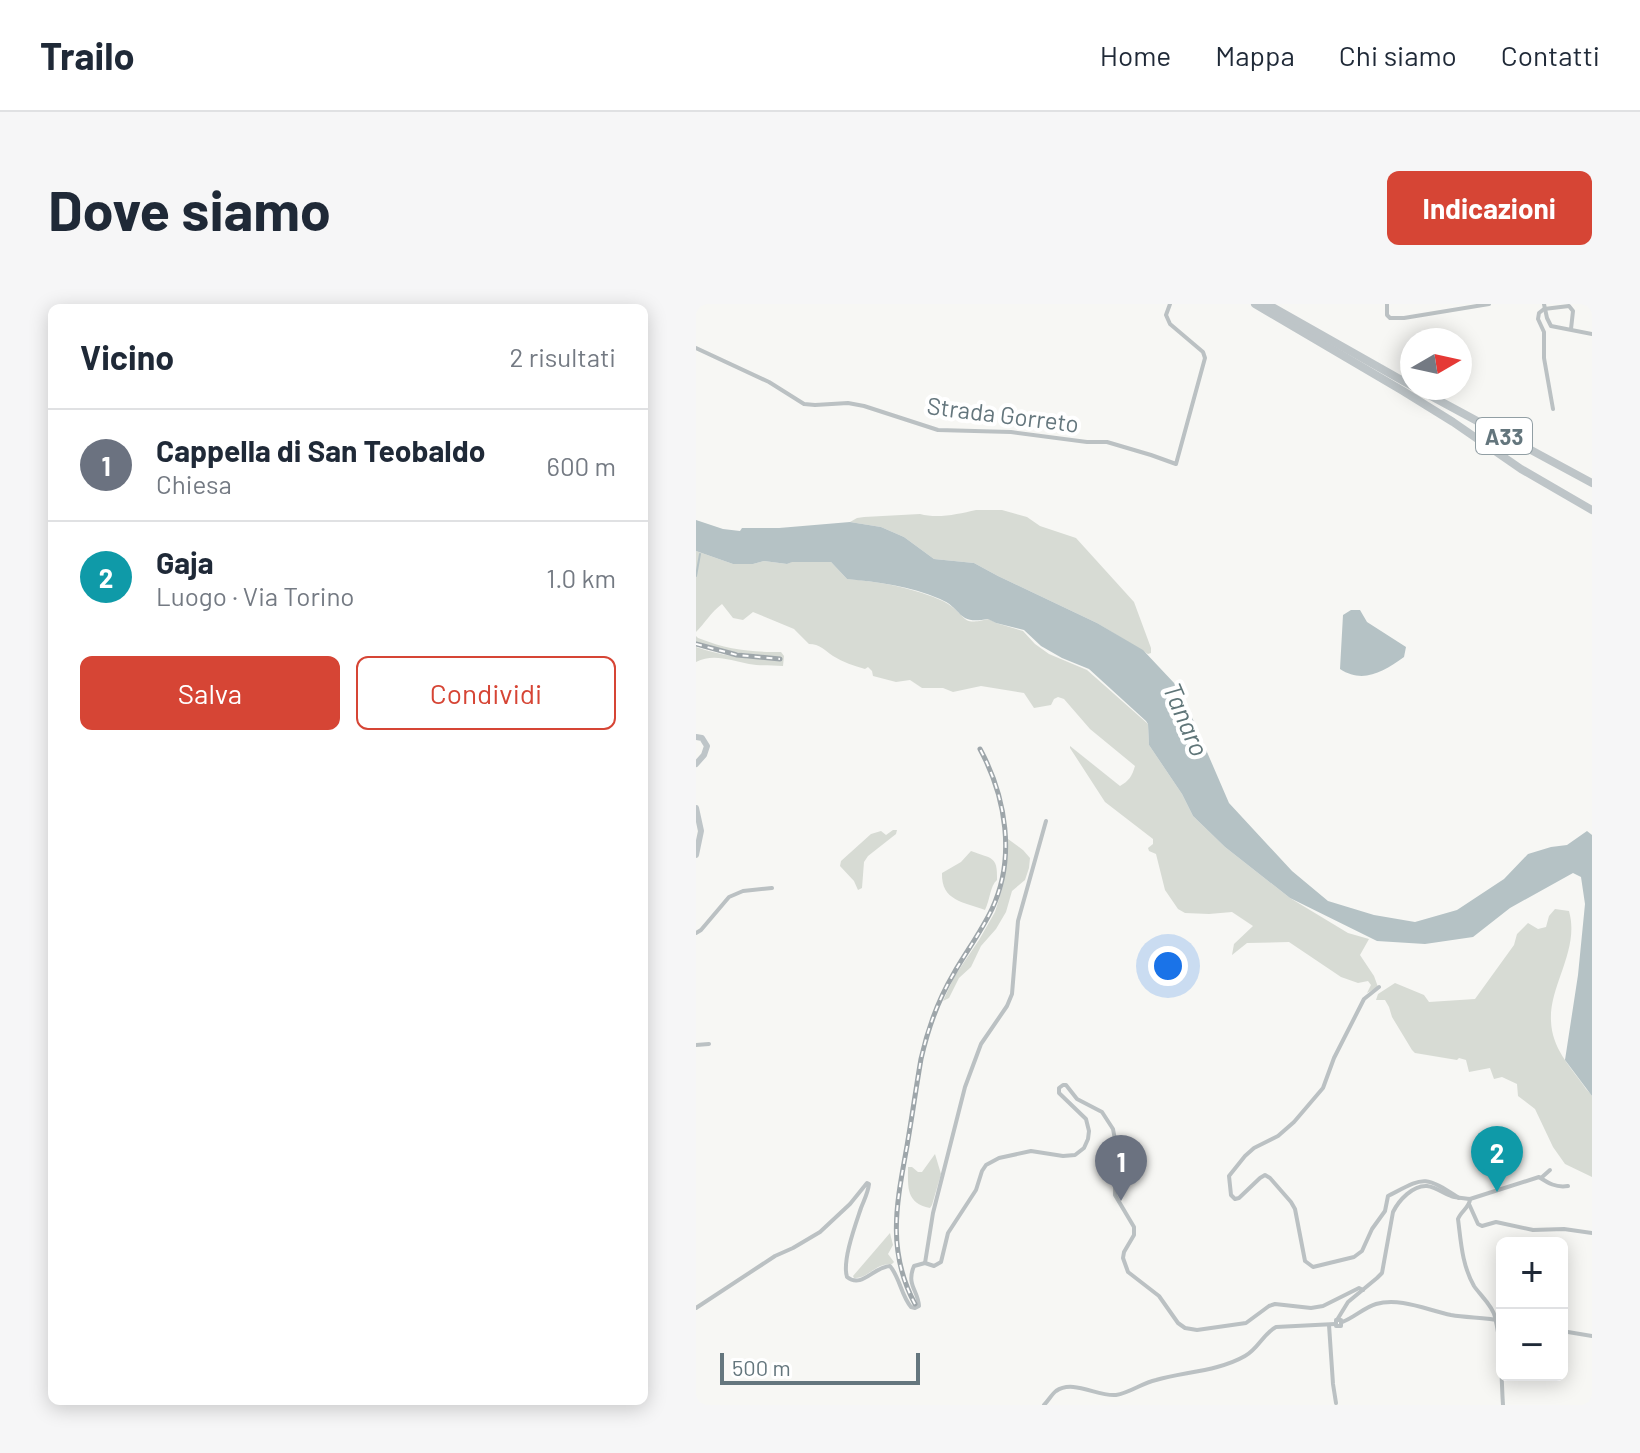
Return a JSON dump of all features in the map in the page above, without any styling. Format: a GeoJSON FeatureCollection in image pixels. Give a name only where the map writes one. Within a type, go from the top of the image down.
{"type":"FeatureCollection","features":[{"type":"Feature","properties":{"kind":"highway"},"geometry":{"type":"LineString","coordinates":[[1255,304],[1403,391],[1521,469],[1592,510]]}},
{"type":"Feature","properties":{"kind":"highway","name":"A33"},"geometry":{"type":"LineString","coordinates":[[1267,304],[1400,378]]}},
{"type":"Feature","properties":{"kind":"highway","name":"A33"},"geometry":{"type":"LineString","coordinates":[[1276,304],[1400,377]]}},
{"type":"Feature","properties":{"kind":"highway","name":"A33"},"geometry":{"type":"LineString","coordinates":[[1441,400],[1592,480]]}},
{"type":"Feature","properties":{"kind":"highway","name":"A33"},"geometry":{"type":"LineString","coordinates":[[1448,400],[1592,480]]}},
{"type":"Feature","properties":{"kind":"main road"},"geometry":{"type":"LineString","coordinates":[[696,737],[704,741],[707,749],[696,764]]}},
{"type":"Feature","properties":{"kind":"main road"},"geometry":{"type":"LineString","coordinates":[[696,808],[701,831],[696,855]]}},
{"type":"Feature","properties":{"kind":"street","name":"Strada Gorreto"},"geometry":{"type":"LineString","coordinates":[[696,348],[769,382],[804,404],[848,403],[864,406],[938,430],[1011,432],[1107,442],[1176,464],[1205,358],[1203,352],[1170,324],[1166,315],[1170,304]]}},
{"type":"Feature","properties":{"kind":"street"},"geometry":{"type":"LineString","coordinates":[[1387,304],[1390,318],[1404,318],[1489,304]]}},
{"type":"Feature","properties":{"kind":"street"},"geometry":{"type":"LineString","coordinates":[[1544,304],[1551,326],[1592,334]]}},
{"type":"Feature","properties":{"kind":"street"},"geometry":{"type":"LineString","coordinates":[[1553,409],[1539,313],[1544,309],[1569,306],[1572,309],[1571,329]]}},
{"type":"Feature","properties":{"kind":"street"},"geometry":{"type":"LineString","coordinates":[[925,1263],[933,1213],[965,1087],[981,1044],[1012,994],[1018,921],[1046,821]]}},
{"type":"Feature","properties":{"kind":"street"},"geometry":{"type":"LineString","coordinates":[[696,933],[729,897],[743,891],[772,888]]}},
{"type":"Feature","properties":{"kind":"street"},"geometry":{"type":"LineString","coordinates":[[1379,987],[1364,999],[1334,1058],[1323,1088],[1302,1114],[1278,1136],[1245,1156],[1229,1176],[1231,1195],[1239,1198],[1260,1178],[1265,1175],[1270,1178],[1293,1206],[1305,1261],[1313,1267],[1359,1254],[1385,1211],[1388,1196],[1415,1182],[1428,1180],[1459,1198]]}},
{"type":"Feature","properties":{"kind":"street"},"geometry":{"type":"LineString","coordinates":[[696,1045],[709,1044]]}},
{"type":"Feature","properties":{"kind":"street"},"geometry":{"type":"LineString","coordinates":[[696,1308],[775,1256],[820,1232],[867,1183],[870,1186],[845,1261],[847,1277],[853,1282],[860,1282],[882,1267],[890,1266],[897,1276],[904,1298],[911,1307],[919,1306],[911,1284],[914,1266],[925,1263],[934,1266],[941,1262],[948,1233],[990,1162],[1031,1151],[1069,1157],[1084,1148],[1088,1139],[1088,1124],[1059,1093],[1063,1085],[1077,1099],[1102,1112],[1113,1129],[1116,1145],[1115,1195],[1134,1227],[1134,1235],[1123,1258],[1128,1272],[1159,1296],[1185,1328],[1197,1330],[1246,1323],[1275,1304],[1311,1308],[1323,1306],[1359,1288],[1363,1290]]}},
{"type":"Feature","properties":{"kind":"street"},"geometry":{"type":"LineString","coordinates":[[1503,1405],[1501,1351],[1495,1319],[1471,1279],[1463,1258],[1458,1219],[1470,1201],[1519,1182],[1541,1178],[1550,1170]]}},
{"type":"Feature","properties":{"kind":"street"},"geometry":{"type":"LineString","coordinates":[[1541,1178],[1557,1187],[1568,1186]]}},
{"type":"Feature","properties":{"kind":"street"},"geometry":{"type":"LineString","coordinates":[[1336,1403],[1333,1384],[1337,1321],[1348,1302],[1382,1273],[1397,1204],[1423,1186],[1470,1201]]}},
{"type":"Feature","properties":{"kind":"street"},"geometry":{"type":"LineString","coordinates":[[1470,1201],[1478,1224],[1482,1226],[1496,1222],[1533,1230],[1564,1229],[1592,1233]]}},
{"type":"Feature","properties":{"kind":"street"},"geometry":{"type":"LineString","coordinates":[[1044,1405],[1056,1391],[1063,1388],[1119,1395],[1153,1380],[1207,1369],[1244,1357],[1258,1346],[1268,1331],[1276,1327],[1349,1320],[1363,1309],[1378,1303],[1395,1302],[1453,1315],[1495,1319]]}},
{"type":"Feature","properties":{"kind":"street"},"geometry":{"type":"LineString","coordinates":[[1568,1332],[1592,1336]]}},
{"type":"Feature","properties":{"kind":"shaded area"},"geometry":{"type":"Polygon","coordinates":[[[976,510],[1002,510],[1027,517],[1040,526],[1076,538],[1134,602],[1151,653],[974,563],[934,559],[904,537],[881,527],[850,522],[864,517],[941,516],[976,510]]]}},
{"type":"Feature","properties":{"kind":"shaded area"},"geometry":{"type":"Polygon","coordinates":[[[696,551],[733,564],[831,562],[847,579],[913,590],[944,602],[967,620],[989,619],[1023,631],[1049,654],[1087,670],[1148,724],[1149,745],[1193,816],[1225,847],[1290,898],[1348,933],[1369,939],[1360,955],[1378,987],[1367,993],[1371,985],[1368,981],[1358,983],[1341,977],[1289,942],[1247,943],[1232,955],[1234,944],[1253,926],[1232,912],[1185,913],[1178,909],[1165,890],[1156,854],[1149,851],[1153,839],[1105,802],[1070,746],[1120,786],[1130,778],[1135,766],[1090,729],[1064,699],[1058,697],[1051,705],[1034,708],[1024,693],[981,686],[953,692],[943,688],[922,688],[910,680],[896,682],[873,676],[868,667],[865,669],[849,664],[819,646],[809,644],[794,629],[753,612],[743,620],[733,618],[722,604],[696,632],[696,551]]]}},
{"type":"Feature","properties":{"kind":"shaded area"},"geometry":{"type":"Polygon","coordinates":[[[696,636],[729,648],[781,652],[784,656],[783,666],[753,665],[716,658],[696,662],[696,647],[736,657],[776,659],[706,645],[696,642],[696,636]]]}},
{"type":"Feature","properties":{"kind":"shaded area"},"geometry":{"type":"Polygon","coordinates":[[[897,830],[896,834],[864,862],[862,888],[858,890],[840,866],[841,861],[871,834],[881,831],[886,835],[897,830]]]}},
{"type":"Feature","properties":{"kind":"shaded area"},"geometry":{"type":"Polygon","coordinates":[[[1008,839],[1030,858],[1025,880],[1012,891],[1006,912],[996,929],[981,946],[971,967],[959,978],[949,998],[943,1001],[954,977],[995,912],[1003,886],[1008,839]]]}},
{"type":"Feature","properties":{"kind":"shaded area"},"geometry":{"type":"Polygon","coordinates":[[[971,851],[992,859],[996,866],[997,880],[985,910],[955,899],[945,889],[943,882],[942,873],[961,862],[971,851]]]}},
{"type":"Feature","properties":{"kind":"shaded area"},"geometry":{"type":"Polygon","coordinates":[[[1555,909],[1569,911],[1571,940],[1552,1008],[1552,1031],[1562,1056],[1592,1096],[1592,1177],[1565,1164],[1535,1109],[1518,1096],[1517,1084],[1502,1077],[1494,1079],[1490,1068],[1469,1072],[1466,1060],[1415,1053],[1385,1000],[1376,1000],[1378,994],[1395,983],[1424,995],[1429,1002],[1475,999],[1514,945],[1517,934],[1528,923],[1538,929],[1546,927],[1555,909]]]}},
{"type":"Feature","properties":{"kind":"shaded area"},"geometry":{"type":"Polygon","coordinates":[[[935,1154],[941,1174],[930,1208],[912,1198],[908,1167],[922,1172],[935,1154]]]}},
{"type":"Feature","properties":{"kind":"shaded area"},"geometry":{"type":"Polygon","coordinates":[[[890,1233],[893,1245],[888,1254],[894,1262],[854,1278],[853,1276],[890,1233]]]}},
{"type":"Feature","properties":{"kind":"water","name":"Tanaro"},"geometry":{"type":"Polygon","coordinates":[[[696,520],[740,531],[742,528],[850,522],[881,527],[904,537],[934,559],[974,563],[1097,623],[1143,650],[1175,684],[1229,803],[1292,871],[1328,901],[1374,915],[1415,922],[1457,910],[1504,879],[1528,854],[1567,845],[1587,831],[1592,835],[1592,1096],[1565,1060],[1585,904],[1581,877],[1573,873],[1510,908],[1473,937],[1425,944],[1377,941],[1290,898],[1225,847],[1193,816],[1149,745],[1146,721],[1089,669],[1041,646],[1024,630],[988,619],[970,620],[948,603],[917,591],[847,579],[831,562],[733,564],[696,551],[696,520]]]}},
{"type":"Feature","properties":{"kind":"water"},"geometry":{"type":"Polygon","coordinates":[[[1351,610],[1360,610],[1367,622],[1406,647],[1404,657],[1381,671],[1365,676],[1340,669],[1343,615],[1351,610]]]}},
{"type":"Feature","properties":{"kind":"waterway"},"geometry":{"type":"LineString","coordinates":[[696,576],[700,554]]}},
{"type":"Feature","properties":{"kind":"railway"},"geometry":{"type":"LineString","coordinates":[[696,644],[737,655],[780,659]]}},
{"type":"Feature","properties":{"kind":"railway"},"geometry":{"type":"LineString","coordinates":[[915,1304],[900,1264],[896,1226],[921,1059],[938,1004],[992,909],[1004,869],[1006,849],[1002,807],[980,749]]}},
{"type":"Feature","properties":{"kind":"place","name":"Gaja"},"geometry":{"type":"Point","coordinates":[1497,1192]}},
{"type":"Feature","properties":{"kind":"place","name":"Cappella di San Teobaldo"},"geometry":{"type":"Point","coordinates":[1121,1201]}}]}
